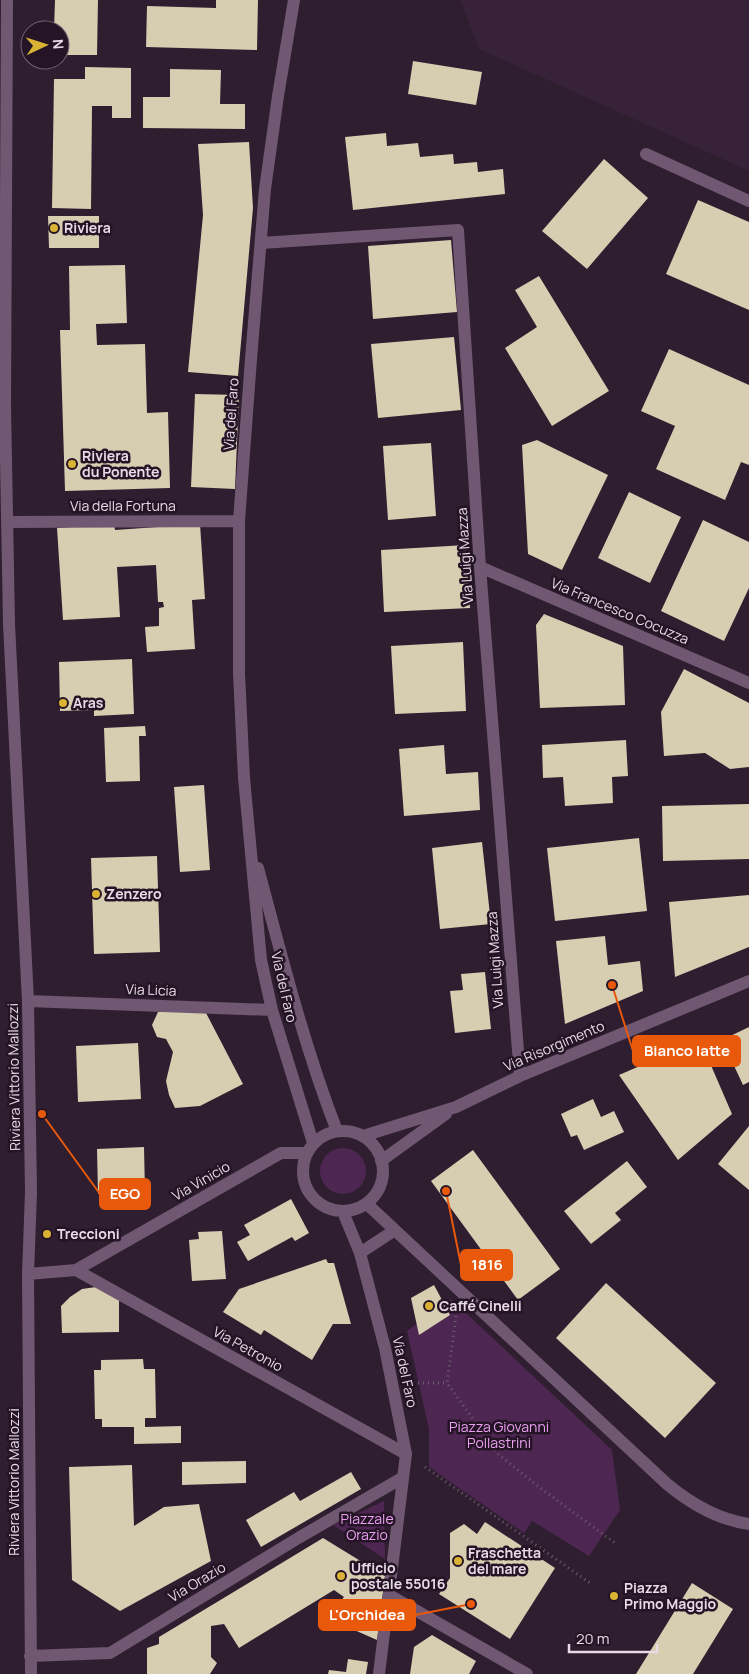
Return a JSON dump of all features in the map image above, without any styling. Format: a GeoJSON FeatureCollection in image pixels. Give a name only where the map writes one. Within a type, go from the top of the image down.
{"type":"FeatureCollection","features":[{"type":"Feature","properties":{"kind":"street","name":"Riviera Vittorio Mallozzi"},"geometry":{"type":"LineString","coordinates":[[7,0],[5,406],[9,624],[28,1001],[31,1192],[28,1274],[31,1674]]}},
{"type":"Feature","properties":{"kind":"street","name":"Via del Faro"},"geometry":{"type":"LineString","coordinates":[[294,0],[265,189],[250,359],[240,521],[240,715],[248,832],[261,960],[272,1010],[310,1148]]}},
{"type":"Feature","properties":{"kind":"street"},"geometry":{"type":"LineString","coordinates":[[646,154],[749,202]]}},
{"type":"Feature","properties":{"kind":"street","name":"Via Luigi Mazza"},"geometry":{"type":"LineString","coordinates":[[261,243],[458,230],[480,567],[520,1076]]}},
{"type":"Feature","properties":{"kind":"street","name":"Via della Fortuna"},"geometry":{"type":"LineString","coordinates":[[7,522],[240,521]]}},
{"type":"Feature","properties":{"kind":"street","name":"Via Francesco Cocuzza"},"geometry":{"type":"LineString","coordinates":[[480,567],[749,683]]}},
{"type":"Feature","properties":{"kind":"street","name":"Via del Faro"},"geometry":{"type":"LineString","coordinates":[[248,832],[306,1040],[337,1131]]}},
{"type":"Feature","properties":{"kind":"street","name":"Via Risorgimento"},"geometry":{"type":"LineString","coordinates":[[363,1136],[456,1107],[520,1076],[749,981]]}},
{"type":"Feature","properties":{"kind":"street","name":"Via Licia"},"geometry":{"type":"LineString","coordinates":[[28,1001],[272,1010]]}},
{"type":"Feature","properties":{"kind":"street","name":"Via Risorgimento"},"geometry":{"type":"LineString","coordinates":[[382,1161],[456,1107]]}},
{"type":"Feature","properties":{"kind":"street"},"geometry":{"type":"LineString","coordinates":[[337,1131],[363,1136],[376,1148],[382,1161],[382,1182],[374,1197],[367,1204],[343,1212],[324,1207],[315,1201],[307,1190],[303,1175],[304,1162],[310,1148],[322,1136],[337,1131]]}},
{"type":"Feature","properties":{"kind":"street","name":"Via Vinicio"},"geometry":{"type":"LineString","coordinates":[[28,1274],[76,1270],[281,1153],[310,1148]]}},
{"type":"Feature","properties":{"kind":"street"},"geometry":{"type":"LineString","coordinates":[[367,1204],[667,1484],[686,1499],[724,1517],[749,1524]]}},
{"type":"Feature","properties":{"kind":"street","name":"Via del Faro"},"geometry":{"type":"LineString","coordinates":[[343,1212],[360,1253],[385,1348],[406,1454],[379,1674]]}},
{"type":"Feature","properties":{"kind":"street"},"geometry":{"type":"LineString","coordinates":[[360,1253],[395,1230]]}},
{"type":"Feature","properties":{"kind":"street","name":"Via Petronio"},"geometry":{"type":"LineString","coordinates":[[76,1270],[406,1454]]}},
{"type":"Feature","properties":{"kind":"street","name":"Via Orazio"},"geometry":{"type":"LineString","coordinates":[[30,1656],[110,1653],[300,1537],[402,1478]]}},
{"type":"Feature","properties":{"kind":"street"},"geometry":{"type":"LineString","coordinates":[[390,1595],[527,1674]]}},
{"type":"Feature","properties":{"kind":"path"},"geometry":{"type":"LineString","coordinates":[[459,1290],[447,1383],[499,1455],[538,1487],[615,1542]]}},
{"type":"Feature","properties":{"kind":"path"},"geometry":{"type":"LineString","coordinates":[[393,1382],[447,1383]]}},
{"type":"Feature","properties":{"kind":"path"},"geometry":{"type":"LineString","coordinates":[[406,1454],[590,1583]]}},
{"type":"Feature","properties":{"kind":"shaded area"},"geometry":{"type":"Polygon","coordinates":[[[460,0],[749,0],[749,171],[479,49],[460,0]]]}},
{"type":"Feature","properties":{"kind":"green space"},"geometry":{"type":"Polygon","coordinates":[[[338,1148],[348,1148],[362,1158],[366,1171],[362,1184],[356,1190],[348,1194],[338,1194],[324,1184],[320,1176],[320,1166],[330,1152],[338,1148]]]}},
{"type":"Feature","properties":{"kind":"green space","name":"Piazza Giovanni Pollastrini"},"geometry":{"type":"Polygon","coordinates":[[[451,1299],[612,1450],[620,1510],[589,1556],[532,1521],[524,1533],[429,1467],[429,1429],[407,1331],[451,1299]]]}},
{"type":"Feature","properties":{"kind":"green space","name":"Piazzale Orazio"},"geometry":{"type":"Polygon","coordinates":[[[384,1501],[385,1559],[333,1525],[384,1501]]]}},
{"type":"Feature","properties":{"kind":"building"},"geometry":{"type":"Polygon","coordinates":[[[55,0],[98,0],[97,55],[70,55],[70,20],[54,20],[55,0]]]}},
{"type":"Feature","properties":{"kind":"building"},"geometry":{"type":"Polygon","coordinates":[[[216,0],[258,0],[257,50],[146,47],[147,6],[216,8],[216,0]]]}},
{"type":"Feature","properties":{"kind":"building"},"geometry":{"type":"Polygon","coordinates":[[[413,61],[482,72],[476,105],[408,94],[413,61]]]}},
{"type":"Feature","properties":{"kind":"building"},"geometry":{"type":"Polygon","coordinates":[[[85,67],[131,68],[131,118],[112,118],[112,106],[92,106],[91,209],[52,208],[54,79],[85,79],[85,67]]]}},
{"type":"Feature","properties":{"kind":"building"},"geometry":{"type":"Polygon","coordinates":[[[170,69],[221,70],[220,104],[245,104],[245,129],[143,128],[143,97],[170,97],[170,69]]]}},
{"type":"Feature","properties":{"kind":"building"},"geometry":{"type":"Polygon","coordinates":[[[386,133],[387,146],[418,143],[420,157],[453,154],[454,164],[477,162],[478,172],[503,169],[505,194],[353,210],[345,137],[386,133]]]}},
{"type":"Feature","properties":{"kind":"building"},"geometry":{"type":"Polygon","coordinates":[[[249,142],[253,208],[238,376],[188,372],[203,215],[198,144],[249,142]]]}},
{"type":"Feature","properties":{"kind":"building"},"geometry":{"type":"Polygon","coordinates":[[[604,159],[648,198],[587,269],[542,231],[604,159]]]}},
{"type":"Feature","properties":{"kind":"building"},"geometry":{"type":"Polygon","coordinates":[[[698,200],[749,222],[749,310],[666,274],[698,200]]]}},
{"type":"Feature","properties":{"kind":"building"},"geometry":{"type":"Polygon","coordinates":[[[48,216],[99,216],[99,248],[49,248],[48,216]]]}},
{"type":"Feature","properties":{"kind":"building"},"geometry":{"type":"Polygon","coordinates":[[[451,240],[457,312],[373,319],[368,246],[451,240]]]}},
{"type":"Feature","properties":{"kind":"building"},"geometry":{"type":"Polygon","coordinates":[[[125,265],[127,323],[96,324],[97,345],[145,344],[147,413],[168,412],[170,488],[65,491],[60,330],[70,330],[69,266],[125,265]]]}},
{"type":"Feature","properties":{"kind":"building"},"geometry":{"type":"Polygon","coordinates":[[[539,276],[609,391],[552,426],[505,348],[537,327],[515,290],[539,276]]]}},
{"type":"Feature","properties":{"kind":"building"},"geometry":{"type":"Polygon","coordinates":[[[454,337],[461,410],[378,418],[371,344],[454,337]]]}},
{"type":"Feature","properties":{"kind":"building"},"geometry":{"type":"Polygon","coordinates":[[[669,349],[749,385],[749,465],[741,462],[725,500],[656,469],[675,426],[641,411],[669,349]]]}},
{"type":"Feature","properties":{"kind":"building"},"geometry":{"type":"Polygon","coordinates":[[[195,394],[239,395],[235,489],[191,487],[195,394]]]}},
{"type":"Feature","properties":{"kind":"building"},"geometry":{"type":"Polygon","coordinates":[[[537,440],[608,475],[562,570],[528,554],[522,445],[537,440]]]}},
{"type":"Feature","properties":{"kind":"building"},"geometry":{"type":"Polygon","coordinates":[[[431,443],[436,516],[388,520],[383,446],[431,443]]]}},
{"type":"Feature","properties":{"kind":"building"},"geometry":{"type":"Polygon","coordinates":[[[629,492],[681,517],[650,583],[598,558],[629,492]]]}},
{"type":"Feature","properties":{"kind":"building"},"geometry":{"type":"Polygon","coordinates":[[[703,520],[749,542],[749,588],[724,641],[661,611],[703,520]]]}},
{"type":"Feature","properties":{"kind":"building"},"geometry":{"type":"Polygon","coordinates":[[[114,524],[115,530],[200,524],[205,599],[192,600],[195,649],[147,652],[145,627],[159,626],[159,608],[164,607],[163,602],[158,602],[156,565],[117,567],[120,617],[63,620],[57,528],[114,524]]]}},
{"type":"Feature","properties":{"kind":"building"},"geometry":{"type":"Polygon","coordinates":[[[466,545],[470,608],[384,612],[381,550],[466,545]]]}},
{"type":"Feature","properties":{"kind":"building"},"geometry":{"type":"Polygon","coordinates":[[[544,614],[623,646],[625,705],[540,708],[536,625],[544,614]]]}},
{"type":"Feature","properties":{"kind":"building"},"geometry":{"type":"Polygon","coordinates":[[[463,642],[466,711],[395,714],[391,646],[463,642]]]}},
{"type":"Feature","properties":{"kind":"building"},"geometry":{"type":"Polygon","coordinates":[[[132,659],[134,714],[94,716],[94,710],[60,711],[59,662],[132,659]]]}},
{"type":"Feature","properties":{"kind":"building"},"geometry":{"type":"Polygon","coordinates":[[[684,669],[749,703],[749,767],[730,769],[705,753],[664,756],[661,712],[684,669]]]}},
{"type":"Feature","properties":{"kind":"building"},"geometry":{"type":"Polygon","coordinates":[[[145,726],[146,736],[139,736],[140,781],[106,782],[104,728],[145,726]]]}},
{"type":"Feature","properties":{"kind":"building"},"geometry":{"type":"Polygon","coordinates":[[[626,740],[628,776],[612,777],[613,803],[565,806],[563,777],[543,778],[542,745],[626,740]]]}},
{"type":"Feature","properties":{"kind":"building"},"geometry":{"type":"Polygon","coordinates":[[[444,745],[446,774],[478,772],[480,810],[404,816],[399,749],[444,745]]]}},
{"type":"Feature","properties":{"kind":"building"},"geometry":{"type":"Polygon","coordinates":[[[204,785],[210,870],[180,872],[174,787],[204,785]]]}},
{"type":"Feature","properties":{"kind":"building"},"geometry":{"type":"Polygon","coordinates":[[[749,804],[749,859],[663,861],[662,806],[749,804]]]}},
{"type":"Feature","properties":{"kind":"building"},"geometry":{"type":"Polygon","coordinates":[[[639,838],[647,911],[555,921],[547,848],[639,838]]]}},
{"type":"Feature","properties":{"kind":"building"},"geometry":{"type":"Polygon","coordinates":[[[482,842],[491,924],[440,929],[432,848],[482,842]]]}},
{"type":"Feature","properties":{"kind":"building"},"geometry":{"type":"Polygon","coordinates":[[[157,856],[160,952],[94,954],[91,858],[157,856]]]}},
{"type":"Feature","properties":{"kind":"building"},"geometry":{"type":"Polygon","coordinates":[[[749,895],[749,947],[675,977],[669,902],[749,895]]]}},
{"type":"Feature","properties":{"kind":"building"},"geometry":{"type":"Polygon","coordinates":[[[605,936],[608,965],[640,961],[643,991],[565,1024],[556,941],[605,936]]]}},
{"type":"Feature","properties":{"kind":"building"},"geometry":{"type":"Polygon","coordinates":[[[485,972],[491,1029],[455,1033],[450,991],[463,990],[461,974],[485,972]]]}},
{"type":"Feature","properties":{"kind":"building"},"geometry":{"type":"Polygon","coordinates":[[[205,1011],[243,1084],[200,1106],[175,1108],[169,1095],[166,1081],[173,1052],[166,1039],[157,1037],[152,1025],[158,1012],[205,1011]]]}},
{"type":"Feature","properties":{"kind":"building"},"geometry":{"type":"Polygon","coordinates":[[[749,1027],[749,1082],[743,1085],[722,1040],[749,1027]]]}},
{"type":"Feature","properties":{"kind":"building"},"geometry":{"type":"Polygon","coordinates":[[[700,1040],[732,1114],[678,1160],[619,1075],[700,1040]]]}},
{"type":"Feature","properties":{"kind":"building"},"geometry":{"type":"Polygon","coordinates":[[[138,1043],[141,1099],[78,1102],[76,1046],[138,1043]]]}},
{"type":"Feature","properties":{"kind":"building"},"geometry":{"type":"Polygon","coordinates":[[[593,1099],[601,1117],[614,1111],[624,1132],[584,1150],[577,1135],[571,1137],[561,1114],[593,1099]]]}},
{"type":"Feature","properties":{"kind":"building"},"geometry":{"type":"Polygon","coordinates":[[[749,1126],[749,1190],[718,1164],[749,1126]]]}},
{"type":"Feature","properties":{"kind":"building"},"geometry":{"type":"Polygon","coordinates":[[[144,1147],[145,1192],[98,1194],[97,1149],[144,1147]]]}},
{"type":"Feature","properties":{"kind":"building"},"geometry":{"type":"Polygon","coordinates":[[[473,1150],[560,1269],[518,1300],[431,1181],[473,1150]]]}},
{"type":"Feature","properties":{"kind":"building"},"geometry":{"type":"Polygon","coordinates":[[[627,1161],[647,1187],[615,1213],[621,1220],[591,1244],[564,1211],[627,1161]]]}},
{"type":"Feature","properties":{"kind":"building"},"geometry":{"type":"Polygon","coordinates":[[[291,1199],[309,1233],[295,1241],[292,1237],[248,1261],[237,1242],[250,1235],[244,1225],[291,1199]]]}},
{"type":"Feature","properties":{"kind":"building"},"geometry":{"type":"Polygon","coordinates":[[[222,1231],[226,1279],[192,1281],[189,1240],[199,1239],[198,1232],[222,1231]]]}},
{"type":"Feature","properties":{"kind":"building"},"geometry":{"type":"Polygon","coordinates":[[[326,1259],[328,1263],[334,1263],[351,1324],[333,1324],[312,1360],[264,1330],[261,1335],[223,1312],[239,1289],[326,1259]]]}},
{"type":"Feature","properties":{"kind":"building"},"geometry":{"type":"Polygon","coordinates":[[[606,1283],[716,1383],[665,1438],[556,1338],[606,1283]]]}},
{"type":"Feature","properties":{"kind":"building","name":"Caffé Cinelli"},"geometry":{"type":"Polygon","coordinates":[[[434,1285],[450,1315],[419,1335],[411,1298],[434,1285]]]}},
{"type":"Feature","properties":{"kind":"building"},"geometry":{"type":"Polygon","coordinates":[[[96,1287],[119,1298],[119,1332],[62,1333],[61,1306],[82,1289],[96,1287]]]}},
{"type":"Feature","properties":{"kind":"building"},"geometry":{"type":"Polygon","coordinates":[[[143,1359],[144,1369],[155,1369],[156,1418],[145,1418],[145,1427],[181,1426],[181,1443],[134,1444],[134,1427],[102,1427],[102,1419],[95,1419],[94,1370],[101,1370],[101,1360],[143,1359]]]}},
{"type":"Feature","properties":{"kind":"building"},"geometry":{"type":"Polygon","coordinates":[[[246,1461],[246,1483],[182,1485],[182,1462],[246,1461]]]}},
{"type":"Feature","properties":{"kind":"building"},"geometry":{"type":"Polygon","coordinates":[[[132,1465],[134,1526],[164,1507],[199,1504],[211,1561],[120,1611],[72,1580],[69,1467],[132,1465]]]}},
{"type":"Feature","properties":{"kind":"building"},"geometry":{"type":"Polygon","coordinates":[[[351,1472],[361,1489],[261,1547],[246,1520],[294,1492],[300,1501],[351,1472]]]}},
{"type":"Feature","properties":{"kind":"building"},"geometry":{"type":"Polygon","coordinates":[[[485,1522],[555,1568],[510,1639],[439,1594],[450,1578],[450,1533],[464,1524],[477,1534],[485,1522]]]}},
{"type":"Feature","properties":{"kind":"building"},"geometry":{"type":"Polygon","coordinates":[[[323,1538],[385,1576],[377,1640],[327,1618],[344,1597],[334,1590],[239,1648],[224,1624],[211,1626],[211,1657],[217,1663],[210,1674],[147,1674],[147,1648],[159,1644],[159,1637],[323,1538]]]}},
{"type":"Feature","properties":{"kind":"building"},"geometry":{"type":"Polygon","coordinates":[[[692,1583],[733,1609],[693,1674],[636,1674],[692,1583]]]}},
{"type":"Feature","properties":{"kind":"building"},"geometry":{"type":"Polygon","coordinates":[[[432,1635],[476,1661],[469,1674],[410,1674],[414,1647],[432,1635]]]}},
{"type":"Feature","properties":{"kind":"building"},"geometry":{"type":"Polygon","coordinates":[[[348,1659],[368,1662],[366,1674],[328,1674],[329,1670],[346,1672],[348,1659]]]}},
{"type":"Feature","properties":{"kind":"place","name":"Riviera"},"geometry":{"type":"Point","coordinates":[54,228]}},
{"type":"Feature","properties":{"kind":"place","name":"Riviera du Ponente"},"geometry":{"type":"Point","coordinates":[72,464]}},
{"type":"Feature","properties":{"kind":"place","name":"Aras"},"geometry":{"type":"Point","coordinates":[63,703]}},
{"type":"Feature","properties":{"kind":"place","name":"Zenzero"},"geometry":{"type":"Point","coordinates":[96,894]}},
{"type":"Feature","properties":{"kind":"place","name":"Bianco latte"},"geometry":{"type":"Point","coordinates":[612,985]}},
{"type":"Feature","properties":{"kind":"place","name":"EGO"},"geometry":{"type":"Point","coordinates":[42,1114]}},
{"type":"Feature","properties":{"kind":"place","name":"1816"},"geometry":{"type":"Point","coordinates":[446,1191]}},
{"type":"Feature","properties":{"kind":"place","name":"Treccioni"},"geometry":{"type":"Point","coordinates":[47,1234]}},
{"type":"Feature","properties":{"kind":"place","name":"Caffé Cinelli"},"geometry":{"type":"Point","coordinates":[429,1306]}},
{"type":"Feature","properties":{"kind":"place","name":"Fraschetta del mare"},"geometry":{"type":"Point","coordinates":[458,1561]}},
{"type":"Feature","properties":{"kind":"place","name":"Ufficio postale 55016"},"geometry":{"type":"Point","coordinates":[341,1576]}},
{"type":"Feature","properties":{"kind":"place","name":"Piazza Primo Maggio"},"geometry":{"type":"Point","coordinates":[614,1596]}},
{"type":"Feature","properties":{"kind":"place","name":"L'Orchidea"},"geometry":{"type":"Point","coordinates":[471,1604]}}]}
